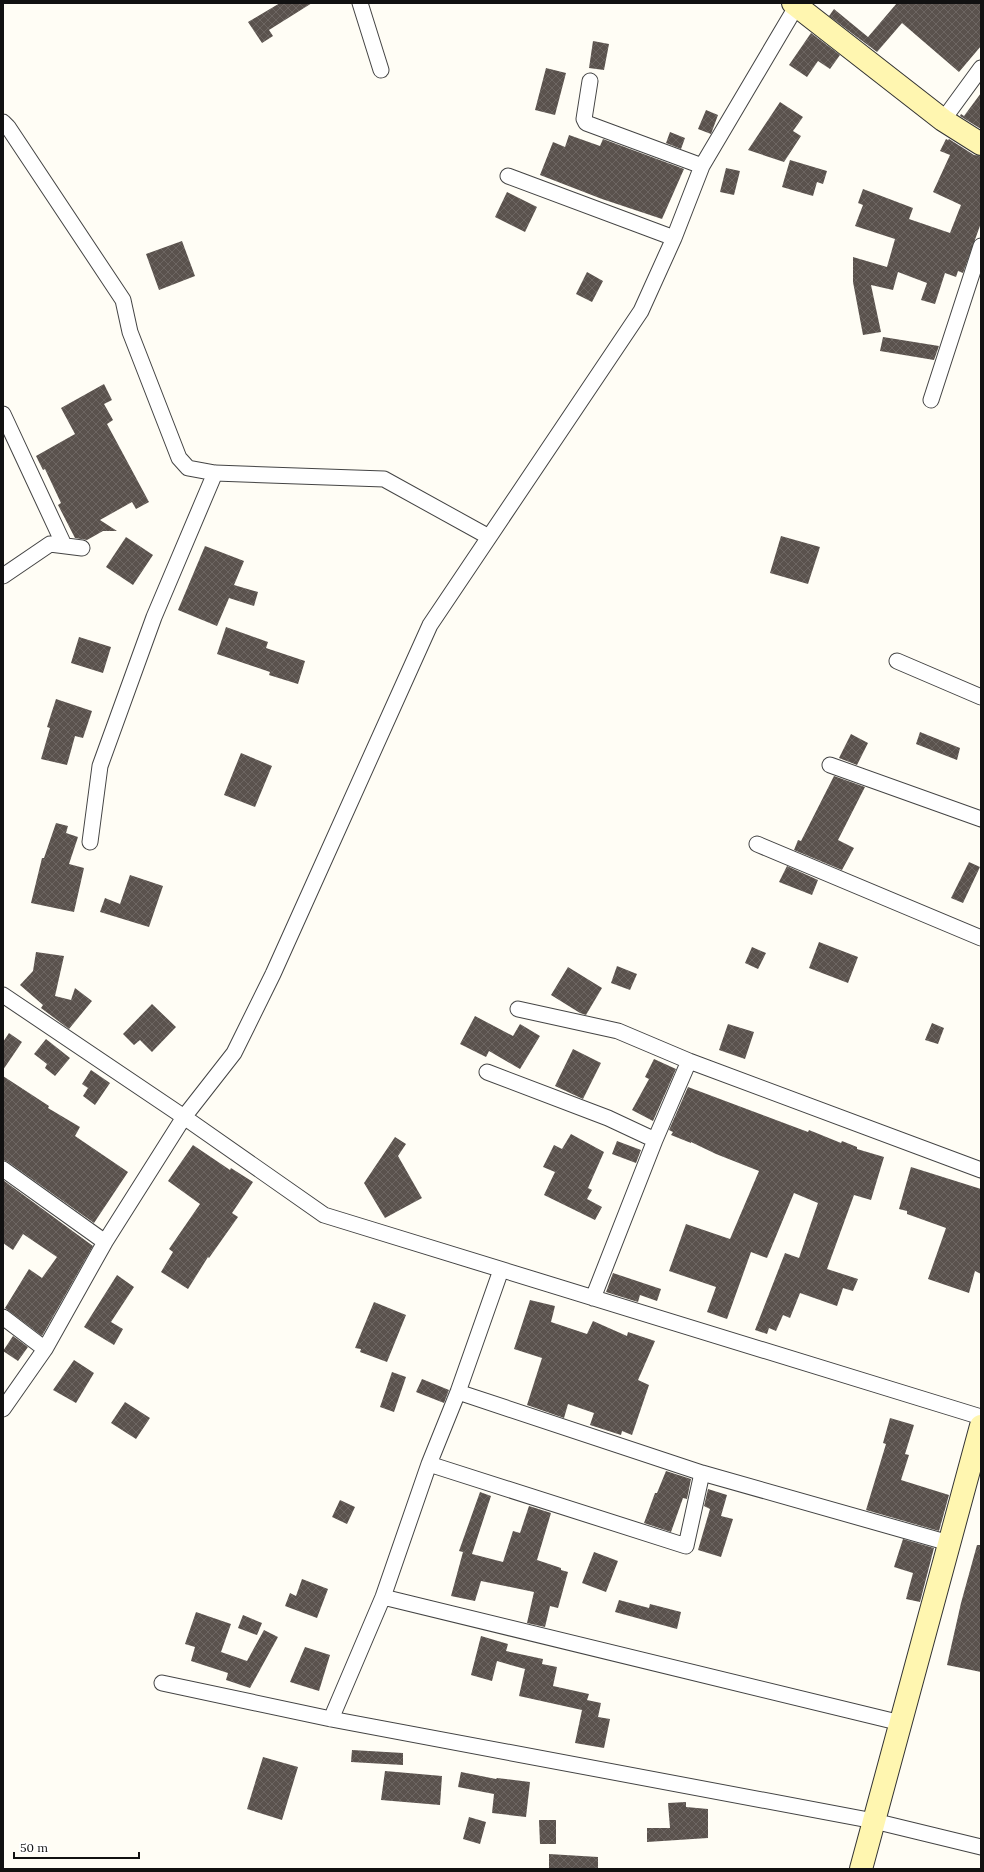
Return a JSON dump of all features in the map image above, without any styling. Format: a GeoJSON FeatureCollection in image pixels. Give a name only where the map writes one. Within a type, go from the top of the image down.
{"type":"FeatureCollection","features":[{"type":"Feature","properties":{"kind":"street"},"geometry":{"type":"LineString","coordinates":[[360,3],[381,70]]}},
{"type":"Feature","properties":{"kind":"street"},"geometry":{"type":"LineString","coordinates":[[3,1409],[45,1349],[105,1242],[184,1117],[234,1053],[273,974],[430,625],[641,311],[674,238],[702,166],[796,4],[943,120],[981,144]]}},
{"type":"Feature","properties":{"kind":"street"},"geometry":{"type":"LineString","coordinates":[[943,120],[981,68]]}},
{"type":"Feature","properties":{"kind":"street"},"geometry":{"type":"LineString","coordinates":[[590,81],[584,119],[586,123],[702,166]]}},
{"type":"Feature","properties":{"kind":"street"},"geometry":{"type":"LineString","coordinates":[[3,122],[8,127],[123,300],[130,332],[179,458],[188,468],[214,473],[384,479],[489,537]]}},
{"type":"Feature","properties":{"kind":"street"},"geometry":{"type":"LineString","coordinates":[[508,176],[674,238]]}},
{"type":"Feature","properties":{"kind":"street"},"geometry":{"type":"LineString","coordinates":[[931,400],[981,246]]}},
{"type":"Feature","properties":{"kind":"street"},"geometry":{"type":"LineString","coordinates":[[3,414],[64,545]]}},
{"type":"Feature","properties":{"kind":"street"},"geometry":{"type":"LineString","coordinates":[[90,842],[100,766],[154,617],[214,473]]}},
{"type":"Feature","properties":{"kind":"street"},"geometry":{"type":"LineString","coordinates":[[3,576],[50,544],[82,548]]}},
{"type":"Feature","properties":{"kind":"street"},"geometry":{"type":"LineString","coordinates":[[897,661],[981,697]]}},
{"type":"Feature","properties":{"kind":"street"},"geometry":{"type":"LineString","coordinates":[[830,765],[981,819]]}},
{"type":"Feature","properties":{"kind":"street"},"geometry":{"type":"LineString","coordinates":[[757,844],[981,938]]}},
{"type":"Feature","properties":{"kind":"street"},"geometry":{"type":"LineString","coordinates":[[3,995],[184,1117],[324,1215],[981,1417]]}},
{"type":"Feature","properties":{"kind":"street"},"geometry":{"type":"LineString","coordinates":[[518,1009],[618,1031],[689,1061],[981,1170]]}},
{"type":"Feature","properties":{"kind":"street"},"geometry":{"type":"LineString","coordinates":[[593,1298],[655,1140],[689,1061]]}},
{"type":"Feature","properties":{"kind":"street"},"geometry":{"type":"LineString","coordinates":[[487,1072],[608,1118],[655,1140]]}},
{"type":"Feature","properties":{"kind":"street"},"geometry":{"type":"LineString","coordinates":[[3,1169],[105,1242]]}},
{"type":"Feature","properties":{"kind":"street"},"geometry":{"type":"LineString","coordinates":[[331,1719],[383,1597],[429,1464],[458,1392],[501,1270]]}},
{"type":"Feature","properties":{"kind":"street"},"geometry":{"type":"LineString","coordinates":[[3,1317],[45,1349]]}},
{"type":"Feature","properties":{"kind":"street"},"geometry":{"type":"LineString","coordinates":[[458,1392],[702,1473],[949,1543]]}},
{"type":"Feature","properties":{"kind":"street"},"geometry":{"type":"LineString","coordinates":[[861,1869],[981,1426]]}},
{"type":"Feature","properties":{"kind":"street"},"geometry":{"type":"LineString","coordinates":[[429,1464],[686,1546],[702,1473]]}},
{"type":"Feature","properties":{"kind":"street"},"geometry":{"type":"LineString","coordinates":[[383,1597],[901,1724]]}},
{"type":"Feature","properties":{"kind":"street"},"geometry":{"type":"LineString","coordinates":[[162,1683],[331,1719],[874,1820],[981,1847]]}},
{"type":"Feature","properties":{"kind":"building"},"geometry":{"type":"Polygon","coordinates":[[[280,3],[312,3],[269,30],[273,36],[262,43],[248,22],[280,3]]]}},
{"type":"Feature","properties":{"kind":"building"},"geometry":{"type":"Polygon","coordinates":[[[897,3],[981,3],[981,46],[959,72],[902,23],[877,52],[829,16],[834,9],[868,37],[897,3]]]}},
{"type":"Feature","properties":{"kind":"building"},"geometry":{"type":"Polygon","coordinates":[[[811,33],[840,55],[830,69],[818,61],[807,77],[789,65],[811,33]]]}},
{"type":"Feature","properties":{"kind":"building"},"geometry":{"type":"Polygon","coordinates":[[[593,41],[609,44],[604,70],[589,68],[593,41]]]}},
{"type":"Feature","properties":{"kind":"building"},"geometry":{"type":"Polygon","coordinates":[[[546,68],[566,73],[555,115],[535,110],[546,68]]]}},
{"type":"Feature","properties":{"kind":"building"},"geometry":{"type":"Polygon","coordinates":[[[981,93],[981,129],[960,116],[961,114],[964,116],[981,93]]]}},
{"type":"Feature","properties":{"kind":"building"},"geometry":{"type":"Polygon","coordinates":[[[780,102],[803,117],[793,131],[801,136],[784,162],[748,150],[780,102]]]}},
{"type":"Feature","properties":{"kind":"building"},"geometry":{"type":"Polygon","coordinates":[[[706,110],[718,115],[711,134],[698,129],[706,110]]]}},
{"type":"Feature","properties":{"kind":"building"},"geometry":{"type":"Polygon","coordinates":[[[670,132],[685,138],[681,149],[666,143],[670,132]]]}},
{"type":"Feature","properties":{"kind":"building"},"geometry":{"type":"Polygon","coordinates":[[[569,135],[600,146],[603,139],[684,169],[662,219],[602,199],[540,175],[553,142],[565,147],[569,135]]]}},
{"type":"Feature","properties":{"kind":"building"},"geometry":{"type":"Polygon","coordinates":[[[946,139],[949,139],[974,155],[981,156],[981,223],[963,273],[958,271],[956,277],[945,273],[935,304],[921,300],[927,283],[898,272],[893,290],[871,285],[881,332],[863,335],[853,282],[853,257],[887,267],[895,239],[855,226],[863,205],[858,203],[863,189],[913,208],[909,219],[950,233],[961,205],[933,192],[950,155],[940,151],[946,139]]]}},
{"type":"Feature","properties":{"kind":"building"},"geometry":{"type":"Polygon","coordinates":[[[790,160],[827,171],[823,184],[817,182],[813,196],[782,187],[790,160]]]}},
{"type":"Feature","properties":{"kind":"building"},"geometry":{"type":"Polygon","coordinates":[[[726,168],[740,171],[734,195],[720,192],[726,168]]]}},
{"type":"Feature","properties":{"kind":"building"},"geometry":{"type":"Polygon","coordinates":[[[507,192],[537,207],[525,232],[495,217],[507,192]]]}},
{"type":"Feature","properties":{"kind":"building"},"geometry":{"type":"Polygon","coordinates":[[[182,241],[195,276],[159,290],[146,254],[182,241]]]}},
{"type":"Feature","properties":{"kind":"building"},"geometry":{"type":"Polygon","coordinates":[[[587,272],[603,281],[592,302],[576,294],[587,272]]]}},
{"type":"Feature","properties":{"kind":"building"},"geometry":{"type":"Polygon","coordinates":[[[883,337],[939,346],[934,360],[880,351],[883,337]]]}},
{"type":"Feature","properties":{"kind":"building"},"geometry":{"type":"Polygon","coordinates":[[[104,384],[112,400],[104,404],[113,420],[107,424],[149,502],[136,509],[132,502],[100,520],[117,531],[103,531],[87,540],[75,538],[58,505],[61,503],[45,469],[43,470],[36,456],[75,434],[61,408],[104,384]]]}},
{"type":"Feature","properties":{"kind":"building"},"geometry":{"type":"Polygon","coordinates":[[[781,536],[820,547],[808,584],[770,573],[781,536]]]}},
{"type":"Feature","properties":{"kind":"building"},"geometry":{"type":"Polygon","coordinates":[[[126,537],[153,555],[133,585],[106,567],[126,537]]]}},
{"type":"Feature","properties":{"kind":"building"},"geometry":{"type":"Polygon","coordinates":[[[205,546],[244,561],[234,585],[258,592],[254,606],[229,598],[217,626],[178,610],[205,546]]]}},
{"type":"Feature","properties":{"kind":"building"},"geometry":{"type":"Polygon","coordinates":[[[226,627],[268,642],[266,648],[305,661],[298,684],[269,675],[270,672],[217,654],[226,627]]]}},
{"type":"Feature","properties":{"kind":"building"},"geometry":{"type":"Polygon","coordinates":[[[79,637],[111,647],[103,673],[71,663],[79,637]]]}},
{"type":"Feature","properties":{"kind":"building"},"geometry":{"type":"Polygon","coordinates":[[[56,699],[92,711],[83,738],[75,736],[67,765],[41,759],[50,728],[47,727],[56,699]]]}},
{"type":"Feature","properties":{"kind":"building"},"geometry":{"type":"Polygon","coordinates":[[[920,732],[960,748],[957,760],[916,744],[920,732]]]}},
{"type":"Feature","properties":{"kind":"building"},"geometry":{"type":"Polygon","coordinates":[[[851,734],[868,743],[857,765],[839,758],[851,734]]]}},
{"type":"Feature","properties":{"kind":"building"},"geometry":{"type":"Polygon","coordinates":[[[241,753],[272,766],[255,807],[224,795],[241,753]]]}},
{"type":"Feature","properties":{"kind":"building"},"geometry":{"type":"Polygon","coordinates":[[[834,776],[865,787],[838,840],[854,848],[842,870],[794,850],[798,840],[801,841],[834,776]]]}},
{"type":"Feature","properties":{"kind":"building"},"geometry":{"type":"Polygon","coordinates":[[[56,823],[68,826],[66,833],[78,837],[69,864],[84,868],[74,912],[31,903],[42,858],[44,858],[56,823]]]}},
{"type":"Feature","properties":{"kind":"building"},"geometry":{"type":"Polygon","coordinates":[[[969,862],[980,867],[963,903],[951,898],[969,862]]]}},
{"type":"Feature","properties":{"kind":"building"},"geometry":{"type":"Polygon","coordinates":[[[787,866],[818,880],[812,895],[779,882],[787,866]]]}},
{"type":"Feature","properties":{"kind":"building"},"geometry":{"type":"Polygon","coordinates":[[[130,875],[163,886],[149,927],[100,912],[105,898],[120,904],[130,875]]]}},
{"type":"Feature","properties":{"kind":"building"},"geometry":{"type":"Polygon","coordinates":[[[819,942],[858,957],[848,983],[809,968],[819,942]]]}},
{"type":"Feature","properties":{"kind":"building"},"geometry":{"type":"Polygon","coordinates":[[[752,947],[766,953],[758,969],[745,963],[752,947]]]}},
{"type":"Feature","properties":{"kind":"building"},"geometry":{"type":"Polygon","coordinates":[[[36,952],[64,956],[55,996],[71,1000],[75,988],[92,1001],[69,1029],[41,1008],[43,1005],[20,985],[33,971],[36,952]]]}},
{"type":"Feature","properties":{"kind":"building"},"geometry":{"type":"Polygon","coordinates":[[[617,966],[637,974],[630,990],[611,983],[617,966]]]}},
{"type":"Feature","properties":{"kind":"building"},"geometry":{"type":"Polygon","coordinates":[[[568,967],[602,988],[586,1015],[580,1013],[551,995],[568,967]]]}},
{"type":"Feature","properties":{"kind":"building"},"geometry":{"type":"Polygon","coordinates":[[[152,1004],[176,1027],[152,1052],[140,1040],[134,1045],[123,1034],[152,1004]]]}},
{"type":"Feature","properties":{"kind":"building"},"geometry":{"type":"Polygon","coordinates":[[[475,1016],[513,1036],[520,1024],[540,1036],[520,1069],[489,1051],[486,1057],[460,1044],[475,1016]]]}},
{"type":"Feature","properties":{"kind":"building"},"geometry":{"type":"Polygon","coordinates":[[[932,1023],[944,1028],[938,1044],[925,1040],[932,1023]]]}},
{"type":"Feature","properties":{"kind":"building"},"geometry":{"type":"Polygon","coordinates":[[[728,1024],[754,1032],[745,1059],[719,1050],[728,1024]]]}},
{"type":"Feature","properties":{"kind":"building"},"geometry":{"type":"Polygon","coordinates":[[[9,1033],[22,1042],[3,1070],[3,1042],[9,1033]]]}},
{"type":"Feature","properties":{"kind":"building"},"geometry":{"type":"Polygon","coordinates":[[[46,1039],[70,1058],[55,1076],[45,1068],[47,1064],[34,1054],[46,1039]]]}},
{"type":"Feature","properties":{"kind":"building"},"geometry":{"type":"Polygon","coordinates":[[[573,1049],[601,1063],[583,1099],[555,1086],[573,1049]]]}},
{"type":"Feature","properties":{"kind":"building"},"geometry":{"type":"Polygon","coordinates":[[[654,1059],[676,1069],[653,1121],[632,1110],[649,1079],[645,1077],[654,1059]]]}},
{"type":"Feature","properties":{"kind":"building"},"geometry":{"type":"Polygon","coordinates":[[[91,1070],[110,1083],[95,1105],[83,1096],[88,1088],[82,1084],[91,1070]]]}},
{"type":"Feature","properties":{"kind":"building"},"geometry":{"type":"Polygon","coordinates":[[[3,1076],[49,1106],[48,1108],[80,1127],[75,1136],[128,1172],[94,1223],[8,1162],[3,1160],[3,1076]]]}},
{"type":"Feature","properties":{"kind":"building"},"geometry":{"type":"Polygon","coordinates":[[[688,1087],[808,1132],[809,1130],[841,1143],[842,1141],[857,1147],[857,1149],[884,1157],[871,1200],[854,1195],[827,1269],[858,1279],[853,1291],[843,1288],[837,1306],[800,1293],[790,1318],[783,1315],[776,1331],[769,1328],[767,1334],[755,1330],[785,1253],[799,1258],[818,1203],[794,1193],[767,1258],[751,1252],[727,1319],[707,1312],[716,1287],[669,1271],[686,1224],[730,1239],[759,1171],[671,1135],[673,1132],[669,1130],[688,1087]]]}},
{"type":"Feature","properties":{"kind":"building"},"geometry":{"type":"Polygon","coordinates":[[[571,1134],[604,1152],[588,1188],[592,1190],[587,1199],[602,1207],[595,1220],[544,1195],[555,1172],[543,1167],[554,1145],[562,1149],[571,1134]]]}},
{"type":"Feature","properties":{"kind":"building"},"geometry":{"type":"Polygon","coordinates":[[[395,1137],[406,1144],[398,1156],[422,1198],[385,1218],[364,1183],[395,1137]]]}},
{"type":"Feature","properties":{"kind":"building"},"geometry":{"type":"Polygon","coordinates":[[[617,1141],[641,1150],[636,1163],[612,1154],[617,1141]]]}},
{"type":"Feature","properties":{"kind":"building"},"geometry":{"type":"Polygon","coordinates":[[[193,1145],[230,1170],[231,1168],[253,1182],[232,1213],[238,1217],[209,1258],[208,1257],[188,1289],[161,1272],[173,1252],[169,1249],[200,1204],[168,1181],[193,1145]]]}},
{"type":"Feature","properties":{"kind":"building"},"geometry":{"type":"Polygon","coordinates":[[[911,1167],[981,1189],[981,1274],[975,1271],[969,1293],[928,1279],[946,1228],[907,1214],[907,1211],[899,1209],[911,1167]]]}},
{"type":"Feature","properties":{"kind":"building"},"geometry":{"type":"Polygon","coordinates":[[[3,1180],[93,1246],[42,1336],[5,1308],[29,1269],[42,1278],[57,1257],[23,1234],[13,1250],[3,1243],[3,1180]]]}},
{"type":"Feature","properties":{"kind":"building"},"geometry":{"type":"Polygon","coordinates":[[[613,1273],[661,1289],[657,1301],[640,1295],[638,1302],[606,1292],[613,1273]]]}},
{"type":"Feature","properties":{"kind":"building"},"geometry":{"type":"Polygon","coordinates":[[[117,1275],[134,1287],[111,1322],[123,1329],[114,1345],[84,1327],[117,1275]]]}},
{"type":"Feature","properties":{"kind":"building"},"geometry":{"type":"Polygon","coordinates":[[[530,1300],[555,1306],[551,1322],[587,1334],[593,1321],[627,1336],[628,1332],[655,1341],[638,1380],[649,1385],[632,1435],[622,1431],[621,1435],[590,1425],[594,1413],[568,1404],[564,1418],[527,1405],[542,1358],[514,1349],[530,1300]]]}},
{"type":"Feature","properties":{"kind":"building"},"geometry":{"type":"Polygon","coordinates":[[[374,1302],[406,1315],[387,1362],[360,1352],[361,1349],[355,1348],[374,1302]]]}},
{"type":"Feature","properties":{"kind":"building"},"geometry":{"type":"Polygon","coordinates":[[[13,1336],[28,1347],[18,1361],[3,1351],[13,1336]]]}},
{"type":"Feature","properties":{"kind":"building"},"geometry":{"type":"Polygon","coordinates":[[[74,1360],[94,1373],[76,1403],[53,1390],[74,1360]]]}},
{"type":"Feature","properties":{"kind":"building"},"geometry":{"type":"Polygon","coordinates":[[[392,1372],[406,1377],[394,1412],[380,1407],[392,1372]]]}},
{"type":"Feature","properties":{"kind":"building"},"geometry":{"type":"Polygon","coordinates":[[[422,1379],[449,1390],[444,1403],[416,1392],[422,1379]]]}},
{"type":"Feature","properties":{"kind":"building"},"geometry":{"type":"Polygon","coordinates":[[[125,1402],[150,1418],[136,1439],[111,1423],[125,1402]]]}},
{"type":"Feature","properties":{"kind":"building"},"geometry":{"type":"Polygon","coordinates":[[[890,1418],[914,1425],[905,1454],[909,1455],[901,1480],[949,1495],[939,1531],[866,1510],[886,1444],[883,1443],[890,1418]]]}},
{"type":"Feature","properties":{"kind":"building"},"geometry":{"type":"Polygon","coordinates":[[[666,1471],[691,1479],[687,1499],[683,1498],[671,1532],[644,1523],[655,1493],[657,1493],[666,1471]]]}},
{"type":"Feature","properties":{"kind":"building"},"geometry":{"type":"Polygon","coordinates":[[[708,1489],[727,1495],[721,1516],[733,1519],[721,1557],[698,1550],[710,1509],[704,1506],[708,1489]]]}},
{"type":"Feature","properties":{"kind":"building"},"geometry":{"type":"Polygon","coordinates":[[[480,1492],[491,1496],[472,1554],[503,1562],[513,1531],[520,1533],[529,1506],[551,1513],[537,1560],[561,1568],[561,1570],[568,1572],[558,1608],[550,1606],[545,1627],[527,1623],[534,1592],[481,1581],[475,1601],[451,1596],[463,1552],[459,1551],[480,1492]]]}},
{"type":"Feature","properties":{"kind":"building"},"geometry":{"type":"Polygon","coordinates":[[[340,1500],[355,1507],[347,1524],[332,1517],[340,1500]]]}},
{"type":"Feature","properties":{"kind":"building"},"geometry":{"type":"Polygon","coordinates":[[[903,1539],[934,1548],[920,1602],[906,1599],[913,1573],[894,1567],[903,1539]]]}},
{"type":"Feature","properties":{"kind":"building"},"geometry":{"type":"Polygon","coordinates":[[[977,1545],[981,1545],[981,1672],[947,1665],[961,1603],[977,1545]]]}},
{"type":"Feature","properties":{"kind":"building"},"geometry":{"type":"Polygon","coordinates":[[[594,1552],[618,1561],[606,1592],[582,1583],[594,1552]]]}},
{"type":"Feature","properties":{"kind":"building"},"geometry":{"type":"Polygon","coordinates":[[[302,1579],[328,1589],[317,1618],[285,1606],[290,1593],[296,1596],[302,1579]]]}},
{"type":"Feature","properties":{"kind":"building"},"geometry":{"type":"Polygon","coordinates":[[[619,1600],[649,1608],[650,1604],[681,1612],[677,1629],[615,1612],[619,1600]]]}},
{"type":"Feature","properties":{"kind":"building"},"geometry":{"type":"Polygon","coordinates":[[[196,1612],[231,1624],[221,1652],[247,1661],[264,1630],[278,1637],[250,1688],[226,1680],[228,1673],[191,1661],[195,1647],[185,1644],[196,1612]]]}},
{"type":"Feature","properties":{"kind":"building"},"geometry":{"type":"Polygon","coordinates":[[[243,1615],[262,1623],[257,1635],[238,1628],[243,1615]]]}},
{"type":"Feature","properties":{"kind":"building"},"geometry":{"type":"Polygon","coordinates":[[[481,1636],[508,1644],[506,1651],[543,1659],[542,1664],[557,1667],[553,1686],[589,1694],[587,1700],[601,1703],[598,1717],[610,1719],[604,1748],[575,1743],[582,1710],[519,1696],[525,1669],[497,1661],[492,1681],[471,1675],[481,1636]]]}},
{"type":"Feature","properties":{"kind":"building"},"geometry":{"type":"Polygon","coordinates":[[[305,1647],[330,1655],[319,1691],[290,1682],[305,1647]]]}},
{"type":"Feature","properties":{"kind":"building"},"geometry":{"type":"Polygon","coordinates":[[[352,1750],[403,1753],[403,1765],[351,1762],[352,1750]]]}},
{"type":"Feature","properties":{"kind":"building"},"geometry":{"type":"Polygon","coordinates":[[[263,1757],[298,1767],[282,1820],[247,1809],[263,1757]]]}},
{"type":"Feature","properties":{"kind":"building"},"geometry":{"type":"Polygon","coordinates":[[[385,1771],[442,1776],[440,1805],[381,1800],[385,1771]]]}},
{"type":"Feature","properties":{"kind":"building"},"geometry":{"type":"Polygon","coordinates":[[[461,1772],[496,1779],[530,1782],[526,1817],[492,1813],[494,1794],[458,1787],[461,1772]]]}},
{"type":"Feature","properties":{"kind":"building"},"geometry":{"type":"Polygon","coordinates":[[[686,1802],[686,1807],[708,1809],[708,1838],[647,1842],[647,1828],[670,1828],[668,1803],[686,1802]]]}},
{"type":"Feature","properties":{"kind":"building"},"geometry":{"type":"Polygon","coordinates":[[[469,1817],[486,1822],[480,1844],[463,1839],[469,1817]]]}},
{"type":"Feature","properties":{"kind":"building"},"geometry":{"type":"Polygon","coordinates":[[[539,1820],[556,1820],[556,1844],[540,1844],[539,1820]]]}},
{"type":"Feature","properties":{"kind":"building"},"geometry":{"type":"Polygon","coordinates":[[[549,1854],[598,1857],[598,1869],[549,1869],[549,1854]]]}}]}
